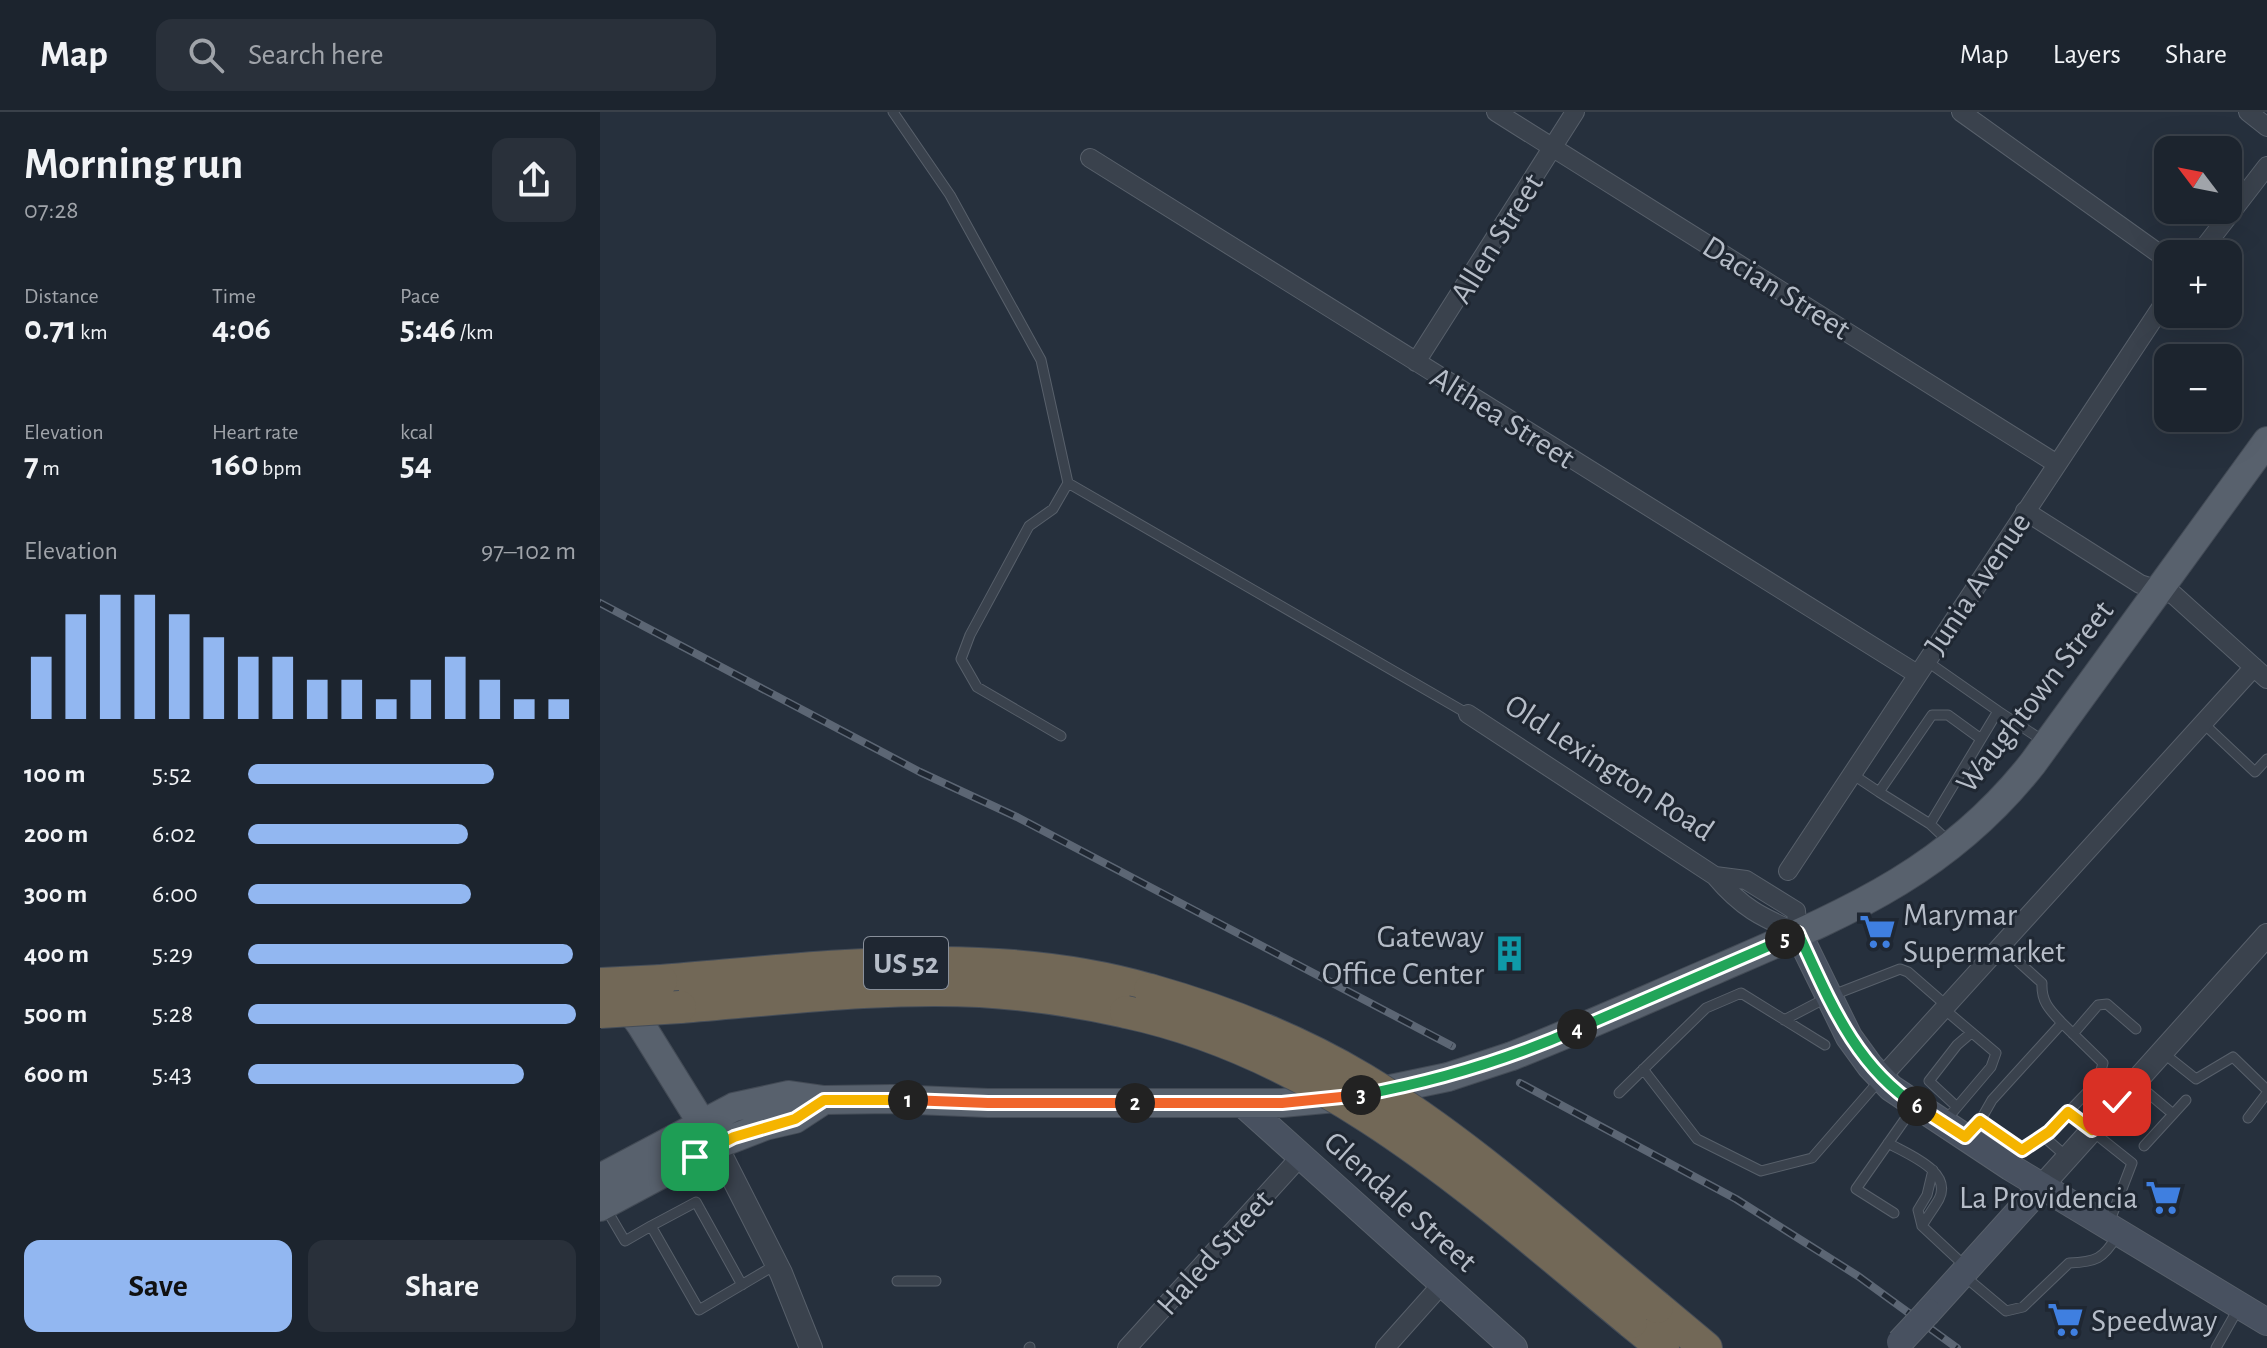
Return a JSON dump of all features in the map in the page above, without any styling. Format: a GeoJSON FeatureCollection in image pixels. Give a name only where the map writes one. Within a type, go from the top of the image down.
{"type":"FeatureCollection","features":[{"type":"Feature","properties":{"kind":"highway","name":"US 52"},"geometry":{"type":"LineString","coordinates":[[600,984],[856,966],[980,963],[1065,972],[1150,990],[1254,1025],[1292,1041],[1362,1079],[1473,1156],[1644,1315],[1663,1348]]}},
{"type":"Feature","properties":{"kind":"highway","name":"US 52"},"geometry":{"type":"LineString","coordinates":[[600,1012],[858,993],[979,991],[1061,999],[1181,1027],[1280,1066],[1348,1102],[1644,1315],[1706,1348]]}},
{"type":"Feature","properties":{"kind":"main road","name":"Waughtown Street"},"geometry":{"type":"LineString","coordinates":[[601,1197],[708,1134],[795,1119],[824,1100],[1243,1104],[1357,1096],[1448,1077],[1512,1056],[1798,933],[1880,893],[1953,846],[2002,800],[2267,441]]}},
{"type":"Feature","properties":{"kind":"main road"},"geometry":{"type":"LineString","coordinates":[[1798,933],[1849,1037],[1881,1078],[1916,1105],[1961,1122],[2016,1158],[2042,1186],[2267,1322]]}},
{"type":"Feature","properties":{"kind":"main road"},"geometry":{"type":"LineString","coordinates":[[600,973],[641,1025],[708,1134]]}},
{"type":"Feature","properties":{"kind":"main road","name":"Glendale Street"},"geometry":{"type":"LineString","coordinates":[[1243,1104],[1512,1347]]}},
{"type":"Feature","properties":{"kind":"main road"},"geometry":{"type":"LineString","coordinates":[[1898,1345],[2042,1186]]}},
{"type":"Feature","properties":{"kind":"street","name":"Dacian Street"},"geometry":{"type":"LineString","coordinates":[[1496,112],[2057,464]]}},
{"type":"Feature","properties":{"kind":"street","name":"Allen Street"},"geometry":{"type":"LineString","coordinates":[[1416,362],[1575,112]]}},
{"type":"Feature","properties":{"kind":"street"},"geometry":{"type":"LineString","coordinates":[[1961,112],[2154,250]]}},
{"type":"Feature","properties":{"kind":"street"},"geometry":{"type":"LineString","coordinates":[[2248,112],[2267,127]]}},
{"type":"Feature","properties":{"kind":"street","name":"Althea Street"},"geometry":{"type":"LineString","coordinates":[[1090,158],[1416,362],[1921,667]]}},
{"type":"Feature","properties":{"kind":"street"},"geometry":{"type":"LineString","coordinates":[[2210,240],[2266,169]]}},
{"type":"Feature","properties":{"kind":"street","name":"Junia Avenue"},"geometry":{"type":"LineString","coordinates":[[1788,871],[2154,318]]}},
{"type":"Feature","properties":{"kind":"street"},"geometry":{"type":"LineString","coordinates":[[1881,1078],[2203,723],[2260,673],[2174,595],[2140,584],[2025,511]]}},
{"type":"Feature","properties":{"kind":"street","name":"Old Lexington Road"},"geometry":{"type":"LineString","coordinates":[[1468,714],[1715,876],[1734,900],[1765,919],[1798,933]]}},
{"type":"Feature","properties":{"kind":"street"},"geometry":{"type":"LineString","coordinates":[[2042,1186],[2267,935]]}},
{"type":"Feature","properties":{"kind":"street"},"geometry":{"type":"LineString","coordinates":[[708,1134],[777,1264],[811,1348]]}},
{"type":"Feature","properties":{"kind":"street","name":"Haled Street"},"geometry":{"type":"LineString","coordinates":[[1127,1348],[1301,1156]]}},
{"type":"Feature","properties":{"kind":"street"},"geometry":{"type":"LineString","coordinates":[[1385,1348],[1442,1284]]}},
{"type":"Feature","properties":{"kind":"lane"},"geometry":{"type":"LineString","coordinates":[[893,112],[950,195],[1041,360],[1068,483],[1053,509],[1029,526],[970,635],[961,659],[977,687],[1061,736]]}},
{"type":"Feature","properties":{"kind":"lane"},"geometry":{"type":"LineString","coordinates":[[1068,483],[1468,714]]}},
{"type":"Feature","properties":{"kind":"lane"},"geometry":{"type":"LineString","coordinates":[[1921,667],[2047,743]]}},
{"type":"Feature","properties":{"kind":"lane"},"geometry":{"type":"LineString","coordinates":[[1930,824],[1998,711]]}},
{"type":"Feature","properties":{"kind":"lane"},"geometry":{"type":"LineString","coordinates":[[1879,792],[1932,715],[1948,715],[1981,739]]}},
{"type":"Feature","properties":{"kind":"lane"},"geometry":{"type":"LineString","coordinates":[[2203,723],[2255,772],[2267,759]]}},
{"type":"Feature","properties":{"kind":"lane"},"geometry":{"type":"LineString","coordinates":[[1852,774],[1930,824],[1953,846]]}},
{"type":"Feature","properties":{"kind":"lane"},"geometry":{"type":"LineString","coordinates":[[2001,946],[2042,983],[2041,996],[2045,1005],[2103,1063],[2098,1081],[2043,1136],[2016,1158]]}},
{"type":"Feature","properties":{"kind":"lane"},"geometry":{"type":"LineString","coordinates":[[1784,1020],[1828,997],[1900,969],[1908,972],[1996,1053],[1961,1122]]}},
{"type":"Feature","properties":{"kind":"lane"},"geometry":{"type":"LineString","coordinates":[[1619,1093],[1706,1008],[1741,993],[1825,1045]]}},
{"type":"Feature","properties":{"kind":"lane"},"geometry":{"type":"LineString","coordinates":[[2073,1034],[2098,1005],[2107,1004],[2136,1029]]}},
{"type":"Feature","properties":{"kind":"lane"},"geometry":{"type":"LineString","coordinates":[[1961,1122],[1992,1100],[2062,1023]]}},
{"type":"Feature","properties":{"kind":"lane"},"geometry":{"type":"LineString","coordinates":[[1961,1122],[1929,1081],[1957,1045],[1971,1033]]}},
{"type":"Feature","properties":{"kind":"lane"},"geometry":{"type":"LineString","coordinates":[[2162,1052],[2196,1079],[2233,1057],[2267,1092],[2248,1118]]}},
{"type":"Feature","properties":{"kind":"lane"},"geometry":{"type":"LineString","coordinates":[[1643,1069],[1697,1139],[1761,1171],[1812,1158],[1881,1078]]}},
{"type":"Feature","properties":{"kind":"lane"},"geometry":{"type":"LineString","coordinates":[[2098,1081],[2117,1102]]}},
{"type":"Feature","properties":{"kind":"lane"},"geometry":{"type":"LineString","coordinates":[[2135,1082],[2173,1114]]}},
{"type":"Feature","properties":{"kind":"lane"},"geometry":{"type":"LineString","coordinates":[[2144,1146],[2186,1100]]}},
{"type":"Feature","properties":{"kind":"lane"},"geometry":{"type":"LineString","coordinates":[[1894,1213],[1856,1189],[1916,1105]]}},
{"type":"Feature","properties":{"kind":"lane"},"geometry":{"type":"LineString","coordinates":[[1888,1143],[1933,1170],[1942,1182],[1940,1196],[1922,1226],[2006,1311],[2023,1307],[2069,1263],[2088,1262],[2106,1254],[2132,1163],[2068,1112]]}},
{"type":"Feature","properties":{"kind":"lane"},"geometry":{"type":"LineString","coordinates":[[2043,1136],[2067,1157]]}},
{"type":"Feature","properties":{"kind":"lane"},"geometry":{"type":"LineString","coordinates":[[601,1197],[625,1241],[696,1202],[742,1285]]}},
{"type":"Feature","properties":{"kind":"lane"},"geometry":{"type":"LineString","coordinates":[[651,1226],[699,1310],[777,1264]]}},
{"type":"Feature","properties":{"kind":"lane"},"geometry":{"type":"LineString","coordinates":[[897,1281],[936,1281]]}},
{"type":"Feature","properties":{"kind":"lane"},"geometry":{"type":"LineString","coordinates":[[2216,1348],[2240,1306]]}},
{"type":"Feature","properties":{"kind":"railway"},"geometry":{"type":"LineString","coordinates":[[600,603],[920,772],[1017,817],[1452,1046]]}},
{"type":"Feature","properties":{"kind":"railway"},"geometry":{"type":"LineString","coordinates":[[1520,1083],[1736,1199],[1858,1276],[1957,1348]]}},
{"type":"Feature","properties":{"kind":"place","name":"Marymar Supermarket"},"geometry":{"type":"Point","coordinates":[1877,932]}},
{"type":"Feature","properties":{"kind":"place","name":"Gateway Office Center"},"geometry":{"type":"Point","coordinates":[1510,954]}},
{"type":"Feature","properties":{"kind":"place","name":"La Providencia"},"geometry":{"type":"Point","coordinates":[2164,1197]}},
{"type":"Feature","properties":{"kind":"place","name":"Speedway"},"geometry":{"type":"Point","coordinates":[2065,1320]}},
{"type":"Feature","properties":{"kind":"route"},"geometry":{"type":"LineString","coordinates":[[695,1157],[734,1137],[795,1119],[824,1100],[1282,1103],[1357,1096],[1418,1084],[1481,1067],[1550,1041],[1798,933],[1839,1021],[1870,1066],[1891,1088],[1965,1137],[1980,1121],[2022,1150],[2049,1132],[2068,1112],[2092,1130],[2117,1102]]}}]}
